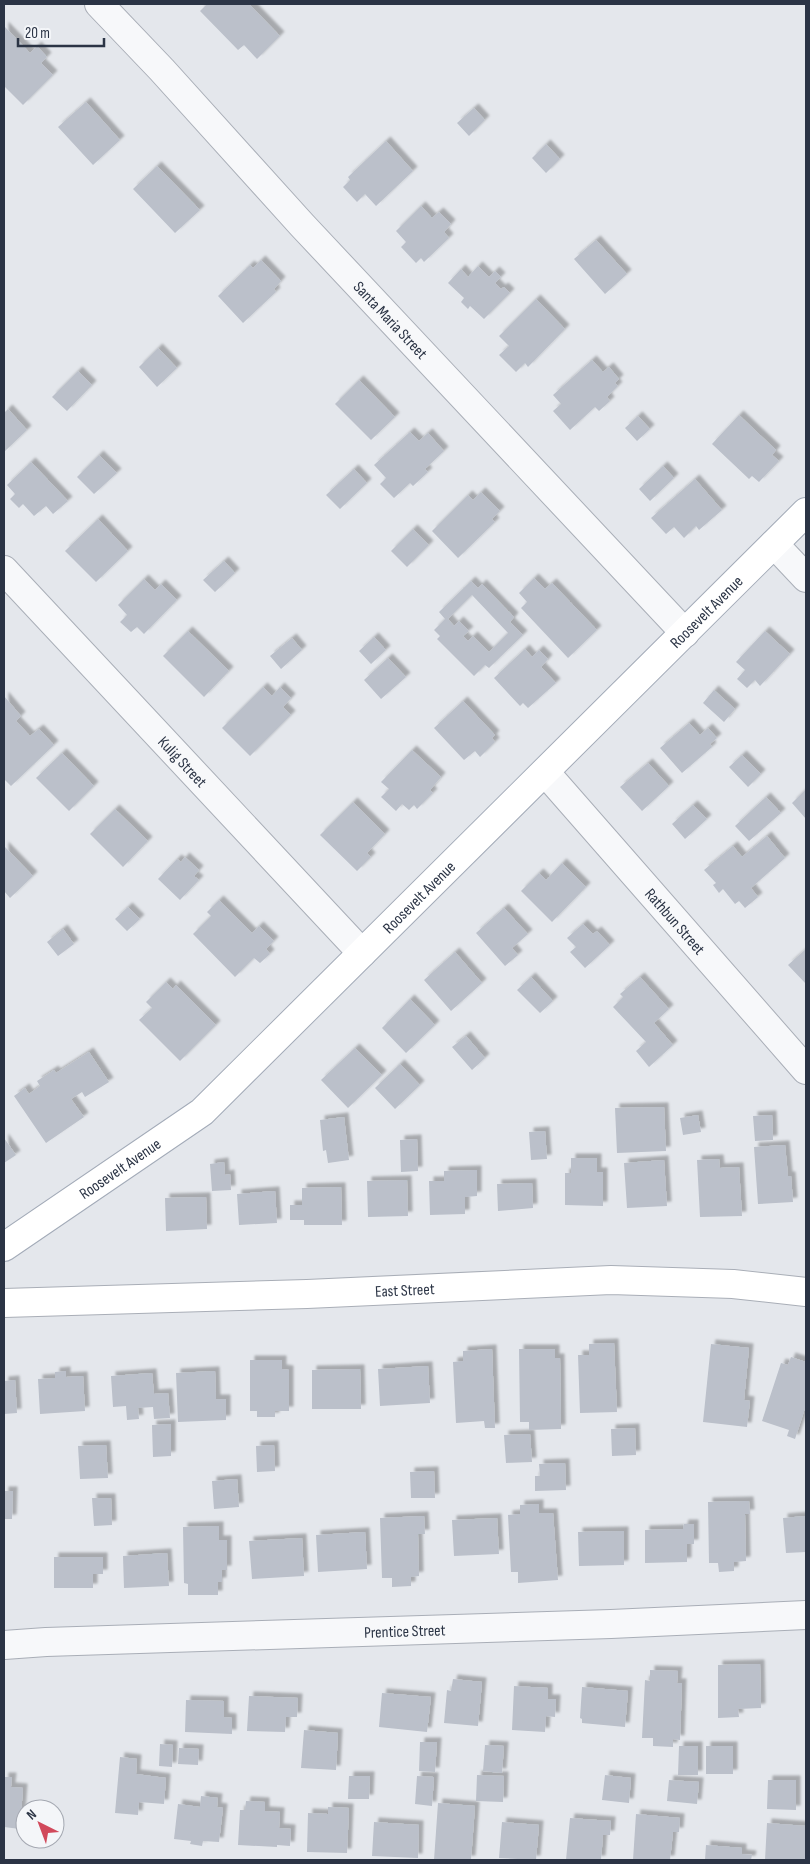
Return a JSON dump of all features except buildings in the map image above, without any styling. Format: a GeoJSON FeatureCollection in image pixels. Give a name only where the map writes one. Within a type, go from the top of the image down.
{"type":"FeatureCollection","features":[{"type":"Feature","properties":{"kind":"main road","name":"Roosevelt Avenue"},"geometry":{"type":"LineString","coordinates":[[4,1247],[202,1112],[806,512]]}},
{"type":"Feature","properties":{"kind":"main road","name":"East Street"},"geometry":{"type":"LineString","coordinates":[[4,1303],[297,1294],[611,1280],[733,1284],[806,1292]]}},
{"type":"Feature","properties":{"kind":"street","name":"Santa Maria Street"},"geometry":{"type":"LineString","coordinates":[[99,4],[162,70],[302,225],[684,633]]}},
{"type":"Feature","properties":{"kind":"street"},"geometry":{"type":"LineString","coordinates":[[774,544],[806,578]]}},
{"type":"Feature","properties":{"kind":"street","name":"Kulig Street"},"geometry":{"type":"LineString","coordinates":[[4,570],[362,953]]}},
{"type":"Feature","properties":{"kind":"street","name":"Rathbun Street"},"geometry":{"type":"LineString","coordinates":[[545,772],[806,1070]]}},
{"type":"Feature","properties":{"kind":"street","name":"Prentice Street"},"geometry":{"type":"LineString","coordinates":[[4,1645],[46,1642],[601,1625],[806,1615]]}}]}
